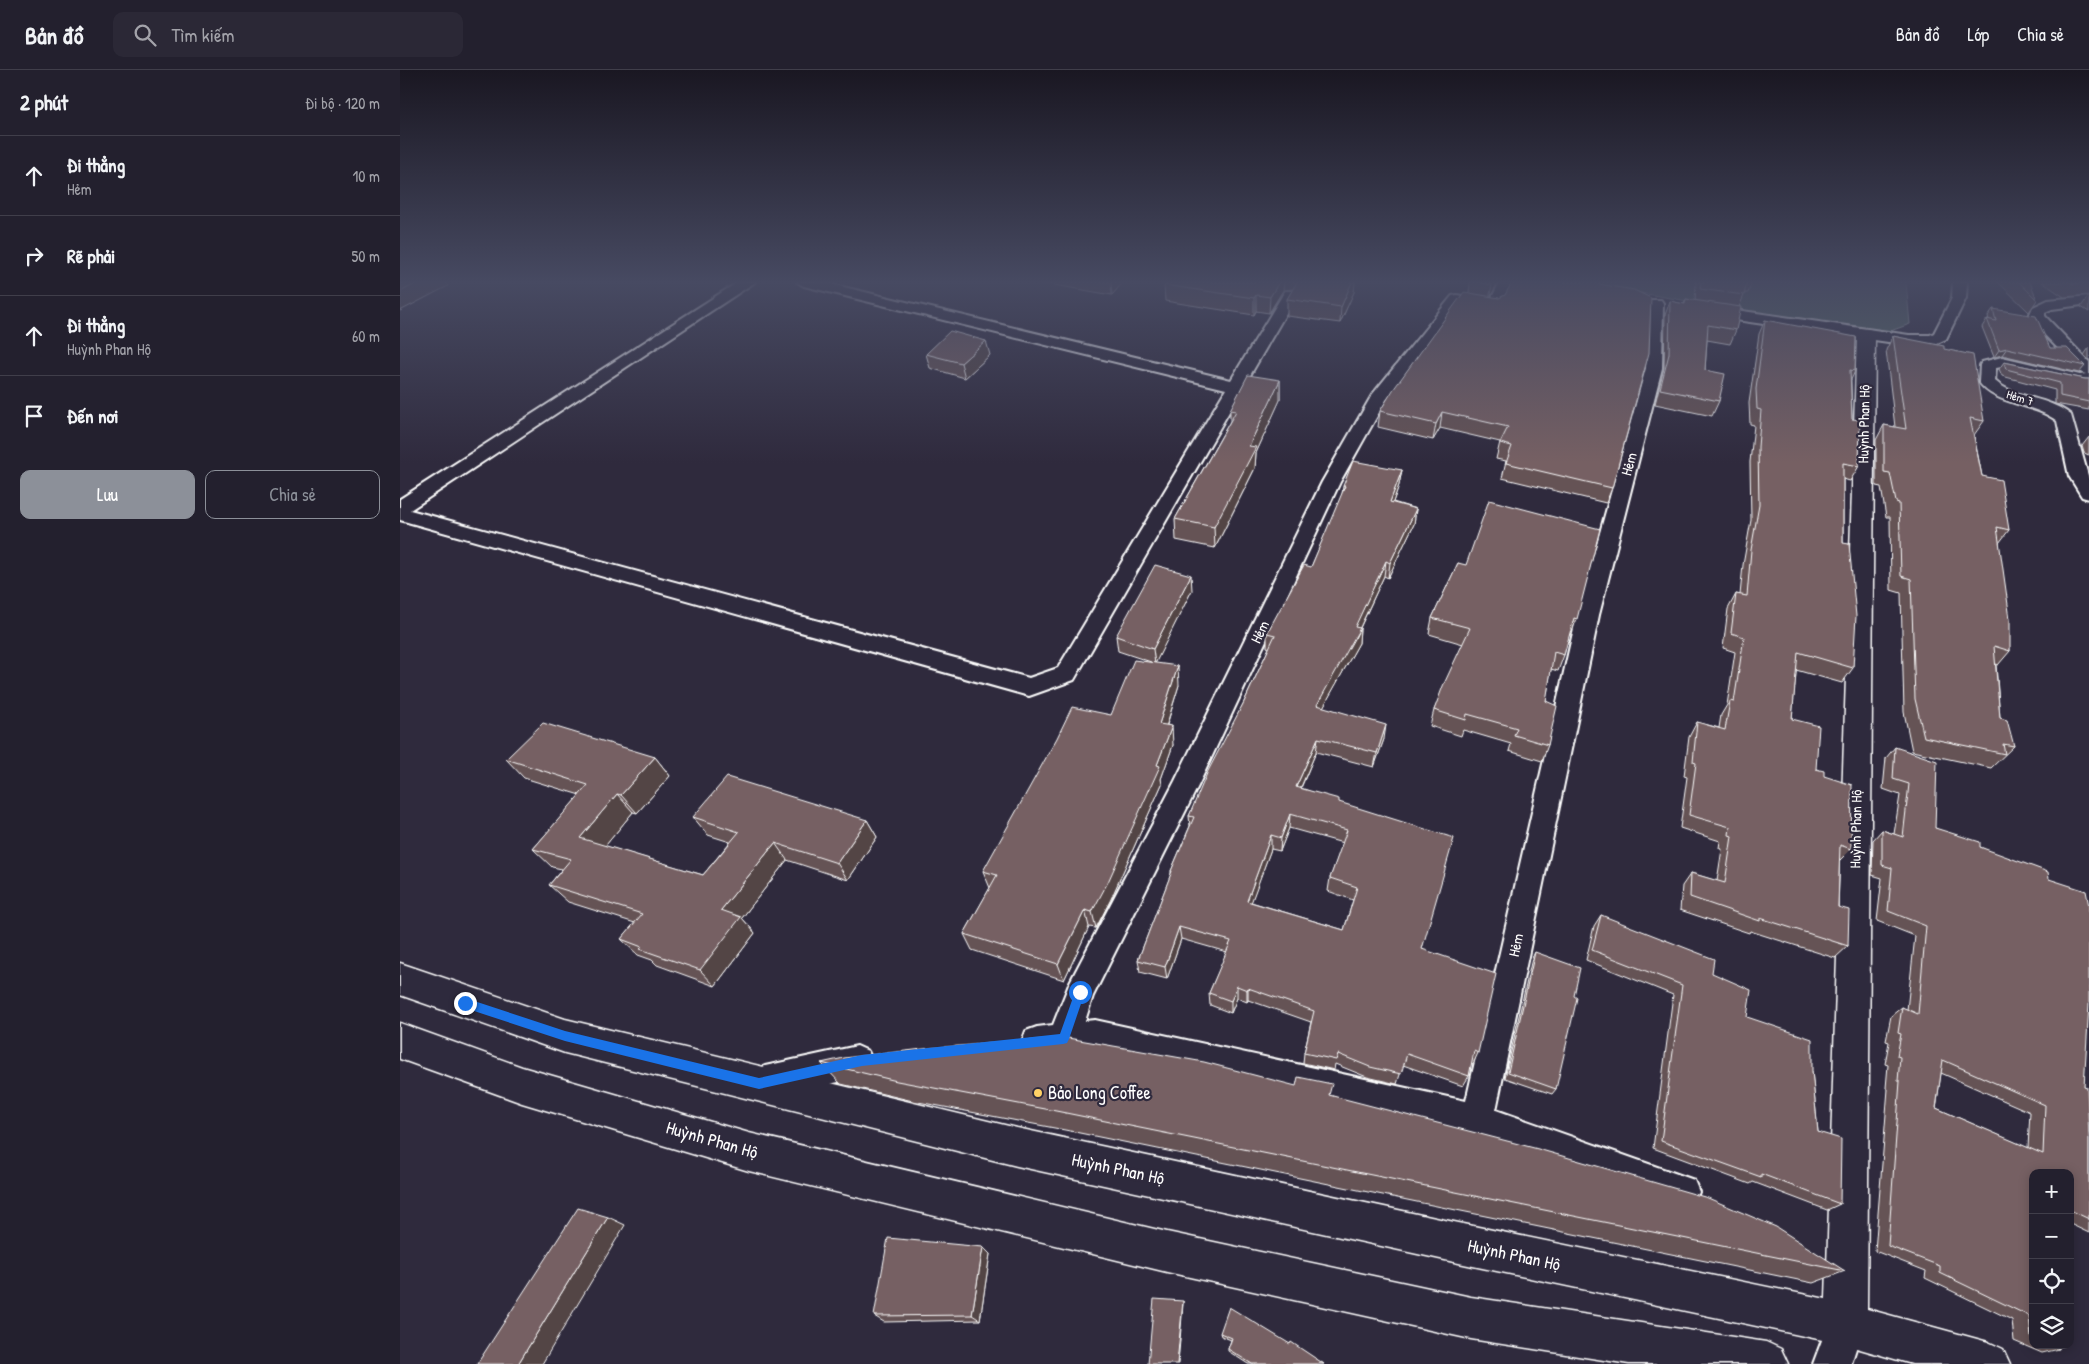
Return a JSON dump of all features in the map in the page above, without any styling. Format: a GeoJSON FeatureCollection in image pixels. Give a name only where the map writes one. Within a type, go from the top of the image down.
{"type":"FeatureCollection","features":[{"type":"Feature","properties":{"kind":"street"},"geometry":{"type":"LineString","coordinates":[[400,508],[655,342]]}},
{"type":"Feature","properties":{"kind":"street"},"geometry":{"type":"LineString","coordinates":[[1055,342],[1236,386]]}},
{"type":"Feature","properties":{"kind":"street"},"geometry":{"type":"LineString","coordinates":[[400,514],[1029,688],[1066,674],[1262,342]]}},
{"type":"Feature","properties":{"kind":"street","name":"Hẻm"},"geometry":{"type":"LineString","coordinates":[[1063,1039],[1080,992],[1186,784],[1331,482],[1378,399],[1423,342]]}},
{"type":"Feature","properties":{"kind":"street","name":"Hẻm"},"geometry":{"type":"LineString","coordinates":[[1478,1120],[1588,615],[1654,368],[1655,342]]}},
{"type":"Feature","properties":{"kind":"street","name":"Huỳnh Phan Hộ"},"geometry":{"type":"LineString","coordinates":[[1846,1324],[1834,1274],[1866,342]]}},
{"type":"Feature","properties":{"kind":"street"},"geometry":{"type":"LineString","coordinates":[[1927,342],[1939,344],[1939,342]]}},
{"type":"Feature","properties":{"kind":"street"},"geometry":{"type":"LineString","coordinates":[[2060,342],[2089,371]]}},
{"type":"Feature","properties":{"kind":"street","name":"Hẻm 7"},"geometry":{"type":"LineString","coordinates":[[2089,380],[2080,380],[2002,362],[1980,362],[1987,382],[1992,387],[2002,393],[2046,406],[2065,419],[2078,476],[2089,493]]}},
{"type":"Feature","properties":{"kind":"street","name":"Huỳnh Phan Hộ"},"geometry":{"type":"LineString","coordinates":[[400,980],[565,1036],[1017,1147],[1454,1242],[1846,1324],[1988,1364]]}},
{"type":"Feature","properties":{"kind":"street"},"geometry":{"type":"LineString","coordinates":[[1006,1045],[1094,1035],[1478,1120],[1706,1201]]}},
{"type":"Feature","properties":{"kind":"street","name":"Huỳnh Phan Hộ"},"geometry":{"type":"LineString","coordinates":[[400,1041],[522,1085],[750,1152],[1167,1252],[1471,1318],[1766,1364]]}},
{"type":"Feature","properties":{"kind":"street"},"geometry":{"type":"LineString","coordinates":[[759,1083],[862,1061],[881,1059]]}},
{"type":"Feature","properties":{"kind":"street"},"geometry":{"type":"LineString","coordinates":[[1832,1364],[1846,1324]]}},
{"type":"Feature","properties":{"kind":"building"},"geometry":{"type":"Polygon","coordinates":[[[938,342],[984,342],[961,363],[926,354],[938,342]]]}},
{"type":"Feature","properties":{"kind":"building"},"geometry":{"type":"Polygon","coordinates":[[[1427,342],[1649,342],[1649,353],[1612,488],[1506,463],[1512,446],[1500,443],[1508,427],[1442,412],[1436,424],[1380,411],[1427,342]]]}},
{"type":"Feature","properties":{"kind":"building"},"geometry":{"type":"Polygon","coordinates":[[[1669,342],[1707,342],[1705,370],[1725,374],[1719,401],[1660,389],[1669,354],[1669,342]]]}},
{"type":"Feature","properties":{"kind":"building"},"geometry":{"type":"Polygon","coordinates":[[[1762,342],[1856,342],[1855,371],[1850,370],[1852,419],[1860,420],[1859,466],[1843,463],[1843,543],[1849,544],[1856,616],[1853,668],[1798,652],[1792,719],[1819,726],[1816,769],[1824,771],[1824,776],[1852,785],[1851,849],[1840,845],[1838,907],[1849,910],[1848,946],[1760,918],[1760,921],[1690,897],[1691,873],[1725,883],[1732,836],[1729,835],[1730,827],[1689,815],[1696,763],[1693,762],[1697,722],[1725,730],[1730,701],[1734,702],[1744,637],[1731,633],[1736,594],[1747,596],[1751,550],[1759,505],[1758,447],[1761,410],[1757,409],[1756,389],[1762,342]]]}},
{"type":"Feature","properties":{"kind":"building"},"geometry":{"type":"Polygon","coordinates":[[[1894,342],[1926,342],[1944,346],[1944,349],[1973,355],[1984,421],[1970,418],[1982,476],[2001,480],[2009,530],[1997,527],[2010,619],[2010,651],[1994,646],[2000,718],[2007,720],[2014,746],[2003,744],[2005,754],[1924,737],[1915,699],[1911,579],[1901,576],[1899,503],[1896,502],[1890,473],[1884,472],[1884,425],[1906,429],[1894,342]]]}},
{"type":"Feature","properties":{"kind":"building"},"geometry":{"type":"Polygon","coordinates":[[[1996,342],[2048,342],[2050,348],[2067,348],[2085,366],[2007,348],[1999,350],[1996,342]]]}},
{"type":"Feature","properties":{"kind":"building"},"geometry":{"type":"Polygon","coordinates":[[[2004,362],[2089,379],[2089,402],[2060,396],[2060,383],[2006,369],[2004,362]]]}},
{"type":"Feature","properties":{"kind":"building"},"geometry":{"type":"Polygon","coordinates":[[[1248,375],[1280,380],[1249,446],[1256,447],[1214,527],[1175,519],[1236,411],[1230,410],[1248,375]]]}},
{"type":"Feature","properties":{"kind":"building"},"geometry":{"type":"Polygon","coordinates":[[[1353,461],[1402,470],[1390,502],[1416,509],[1390,563],[1386,561],[1368,599],[1355,627],[1360,628],[1317,705],[1386,725],[1377,753],[1318,738],[1296,787],[1339,799],[1339,802],[1454,838],[1422,949],[1496,974],[1478,1053],[1474,1051],[1469,1076],[1407,1054],[1401,1074],[1370,1067],[1338,1054],[1336,1060],[1304,1053],[1314,1011],[1237,986],[1231,1001],[1209,993],[1231,941],[1179,927],[1165,967],[1138,960],[1171,871],[1194,817],[1189,816],[1208,771],[1244,702],[1275,635],[1267,633],[1304,565],[1311,567],[1345,486],[1343,486],[1353,461]],[[1290,814],[1281,838],[1271,835],[1247,901],[1344,930],[1357,887],[1330,878],[1347,830],[1290,814]]]}},
{"type":"Feature","properties":{"kind":"building"},"geometry":{"type":"Polygon","coordinates":[[[1489,500],[1600,529],[1577,619],[1574,618],[1564,655],[1554,652],[1546,701],[1557,706],[1548,745],[1514,735],[1517,728],[1467,714],[1466,720],[1434,710],[1470,628],[1432,618],[1458,563],[1466,565],[1489,500]]]}},
{"type":"Feature","properties":{"kind":"building"},"geometry":{"type":"Polygon","coordinates":[[[1155,565],[1191,575],[1153,649],[1116,636],[1155,565]]]}},
{"type":"Feature","properties":{"kind":"building"},"geometry":{"type":"Polygon","coordinates":[[[1134,660],[1178,666],[1159,724],[1172,726],[1157,765],[1160,766],[1108,882],[1092,912],[1085,910],[1058,964],[964,934],[997,875],[983,871],[1057,738],[1072,707],[1111,715],[1134,660]]]}},
{"type":"Feature","properties":{"kind":"building"},"geometry":{"type":"Polygon","coordinates":[[[543,723],[655,757],[621,795],[617,794],[580,838],[703,875],[739,832],[693,817],[727,777],[867,820],[837,863],[775,843],[721,910],[741,917],[700,970],[640,949],[642,947],[621,939],[642,914],[549,885],[571,859],[533,849],[588,785],[506,759],[543,723]]]}},
{"type":"Feature","properties":{"kind":"building"},"geometry":{"type":"Polygon","coordinates":[[[1895,747],[1937,761],[1935,828],[1980,842],[1980,847],[2048,872],[2049,879],[2086,891],[2089,906],[2089,1005],[2084,1086],[2087,1087],[2089,1139],[2089,1219],[2074,1212],[2074,1169],[2029,1169],[2029,1316],[1940,1273],[1940,1266],[1888,1246],[1900,1081],[1898,1081],[1900,1057],[1897,1056],[1901,1034],[1898,1033],[1902,1007],[1918,1014],[1926,926],[1888,911],[1892,868],[1882,865],[1882,830],[1903,837],[1909,784],[1893,779],[1895,747]],[[1943,1060],[1936,1108],[2043,1154],[2045,1105],[1943,1060]]]}},
{"type":"Feature","properties":{"kind":"building"},"geometry":{"type":"Polygon","coordinates":[[[1601,915],[1714,959],[1712,973],[1751,990],[1747,1017],[1812,1039],[1812,1071],[1818,1132],[1841,1139],[1840,1204],[1761,1174],[1761,1177],[1661,1141],[1682,985],[1592,950],[1601,915]]]}},
{"type":"Feature","properties":{"kind":"building"},"geometry":{"type":"Polygon","coordinates":[[[1535,952],[1580,968],[1574,996],[1577,998],[1556,1089],[1508,1072],[1535,952]]]}},
{"type":"Feature","properties":{"kind":"building"},"geometry":{"type":"Polygon","coordinates":[[[1068,1038],[1204,1062],[1296,1086],[1298,1077],[1332,1084],[1329,1095],[1538,1149],[1708,1198],[1776,1227],[1845,1271],[1056,1111],[897,1081],[821,1063],[844,1058],[932,1048],[1068,1038]]]}},
{"type":"Feature","properties":{"kind":"building"},"geometry":{"type":"Polygon","coordinates":[[[578,1208],[608,1217],[518,1364],[477,1364],[578,1208]]]}},
{"type":"Feature","properties":{"kind":"building"},"geometry":{"type":"Polygon","coordinates":[[[888,1238],[983,1247],[972,1315],[874,1316],[888,1238]]]}},
{"type":"Feature","properties":{"kind":"building"},"geometry":{"type":"Polygon","coordinates":[[[1154,1299],[1183,1301],[1177,1364],[1148,1364],[1154,1299]]]}},
{"type":"Feature","properties":{"kind":"building"},"geometry":{"type":"Polygon","coordinates":[[[1229,1307],[1290,1344],[1291,1342],[1324,1364],[1252,1364],[1228,1349],[1232,1338],[1220,1333],[1229,1307]]]}},
{"type":"Feature","properties":{"kind":"place","name":"Bảo Long Coffee"},"geometry":{"type":"Point","coordinates":[1038,1093]}},
{"type":"Feature","properties":{"kind":"route"},"geometry":{"type":"LineString","coordinates":[[465,1003],[565,1036],[759,1083],[862,1061],[1063,1039],[1080,992]]}}]}
